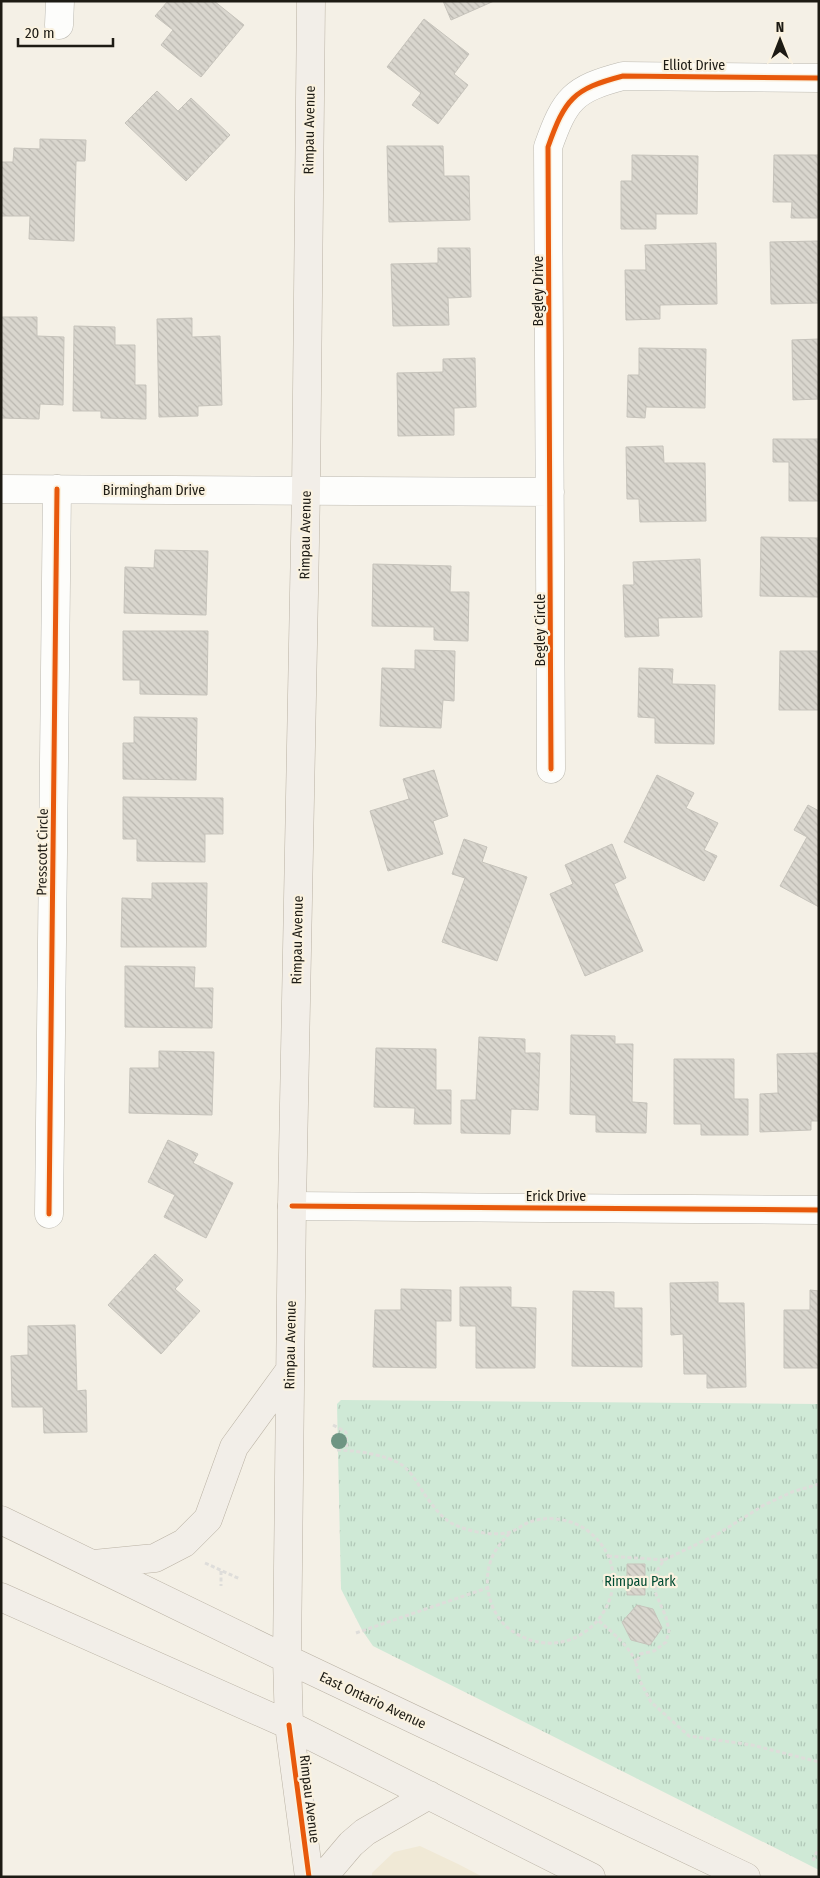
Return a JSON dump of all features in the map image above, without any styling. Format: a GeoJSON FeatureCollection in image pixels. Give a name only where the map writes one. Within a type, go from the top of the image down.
{"type":"FeatureCollection","features":[{"type":"Feature","properties":{"kind":"main road","name":"Rimpau Avenue"},"geometry":{"type":"LineString","coordinates":[[309,1877],[289,1725],[287,1659],[292,1206],[306,491],[311,1]]}},
{"type":"Feature","properties":{"kind":"main road"},"geometry":{"type":"LineString","coordinates":[[94,1564],[155,1558],[184,1543],[208,1519],[234,1446],[290,1370]]}},
{"type":"Feature","properties":{"kind":"main road","name":"East Ontario Avenue"},"geometry":{"type":"LineString","coordinates":[[1,1520],[287,1659],[746,1877]]}},
{"type":"Feature","properties":{"kind":"main road"},"geometry":{"type":"LineString","coordinates":[[1,1597],[289,1725],[591,1877]]}},
{"type":"Feature","properties":{"kind":"main road"},"geometry":{"type":"LineString","coordinates":[[323,1877],[350,1844],[366,1832],[430,1796]]}},
{"type":"Feature","properties":{"kind":"street","name":"Elliot Drive"},"geometry":{"type":"LineString","coordinates":[[573,96],[598,82],[623,76],[819,78]]}},
{"type":"Feature","properties":{"kind":"street","name":"Begley Drive"},"geometry":{"type":"LineString","coordinates":[[550,492],[548,148],[558,119],[573,96]]}},
{"type":"Feature","properties":{"kind":"street","name":"Birmingham Drive"},"geometry":{"type":"LineString","coordinates":[[1,488],[550,492]]}},
{"type":"Feature","properties":{"kind":"street","name":"Presscott Circle"},"geometry":{"type":"LineString","coordinates":[[49,1214],[57,489]]}},
{"type":"Feature","properties":{"kind":"street","name":"Begley Circle"},"geometry":{"type":"LineString","coordinates":[[550,492],[551,769]]}},
{"type":"Feature","properties":{"kind":"street","name":"Erick Drive"},"geometry":{"type":"LineString","coordinates":[[292,1206],[819,1210]]}},
{"type":"Feature","properties":{"kind":"path"},"geometry":{"type":"LineString","coordinates":[[334,1425],[346,1432],[348,1450]]}},
{"type":"Feature","properties":{"kind":"path"},"geometry":{"type":"LineString","coordinates":[[336,1450],[376,1455],[402,1465],[438,1513],[451,1523],[469,1530],[488,1533],[511,1532]]}},
{"type":"Feature","properties":{"kind":"path"},"geometry":{"type":"LineString","coordinates":[[608,1556],[664,1560],[716,1535],[764,1505],[792,1492],[819,1484]]}},
{"type":"Feature","properties":{"kind":"path"},"geometry":{"type":"LineString","coordinates":[[554,1518],[565,1520],[586,1530],[602,1546],[608,1556],[612,1573],[612,1590],[605,1612],[599,1621],[576,1638],[548,1644],[534,1642],[521,1636],[499,1618],[492,1605],[487,1588],[488,1575],[491,1559],[500,1544],[511,1532],[531,1521],[554,1518]]}},
{"type":"Feature","properties":{"kind":"path"},"geometry":{"type":"LineString","coordinates":[[636,1663],[640,1654],[654,1652],[666,1642],[669,1632],[666,1617],[655,1592],[658,1569],[664,1560]]}},
{"type":"Feature","properties":{"kind":"path"},"geometry":{"type":"LineString","coordinates":[[201,1561],[240,1580]]}},
{"type":"Feature","properties":{"kind":"path"},"geometry":{"type":"LineString","coordinates":[[221,1570],[221,1586]]}},
{"type":"Feature","properties":{"kind":"path"},"geometry":{"type":"LineString","coordinates":[[356,1632],[487,1588]]}},
{"type":"Feature","properties":{"kind":"path"},"geometry":{"type":"LineString","coordinates":[[599,1621],[632,1654],[640,1681],[651,1702],[690,1736],[752,1745],[819,1762]]}},
{"type":"Feature","properties":{"kind":"path"},"geometry":{"type":"LineString","coordinates":[[813,1861],[819,1847]]}},
{"type":"Feature","properties":{"kind":"shaded area"},"geometry":{"type":"Polygon","coordinates":[[[420,1846],[483,1877],[372,1877],[372,1873],[394,1852],[420,1846]]]}},
{"type":"Feature","properties":{"kind":"green space","name":"Rimpau Park"},"geometry":{"type":"Polygon","coordinates":[[[341,1400],[819,1404],[819,1870],[373,1646],[362,1630],[341,1589],[337,1404],[341,1400]]]}},
{"type":"Feature","properties":{"kind":"building"},"geometry":{"type":"Polygon","coordinates":[[[168,1],[214,1],[244,25],[201,77],[161,45],[173,30],[155,16],[168,1]]]}},
{"type":"Feature","properties":{"kind":"building"},"geometry":{"type":"Polygon","coordinates":[[[443,1],[494,1],[451,20],[443,1]]]}},
{"type":"Feature","properties":{"kind":"building"},"geometry":{"type":"Polygon","coordinates":[[[424,19],[469,54],[454,74],[468,85],[438,124],[412,105],[421,93],[387,67],[424,19]]]}},
{"type":"Feature","properties":{"kind":"building"},"geometry":{"type":"Polygon","coordinates":[[[157,91],[178,111],[191,98],[230,135],[186,181],[125,123],[157,91]]]}},
{"type":"Feature","properties":{"kind":"building"},"geometry":{"type":"Polygon","coordinates":[[[40,139],[86,140],[85,161],[76,161],[74,241],[29,239],[30,216],[1,216],[1,162],[13,162],[14,148],[40,149],[40,139]]]}},
{"type":"Feature","properties":{"kind":"building"},"geometry":{"type":"Polygon","coordinates":[[[387,146],[443,146],[444,176],[469,176],[470,220],[389,222],[387,146]]]}},
{"type":"Feature","properties":{"kind":"building"},"geometry":{"type":"Polygon","coordinates":[[[632,155],[698,156],[697,214],[656,214],[656,229],[621,229],[621,181],[632,181],[632,155]]]}},
{"type":"Feature","properties":{"kind":"building"},"geometry":{"type":"Polygon","coordinates":[[[774,155],[819,155],[819,218],[791,218],[792,202],[773,202],[774,155]]]}},
{"type":"Feature","properties":{"kind":"building"},"geometry":{"type":"Polygon","coordinates":[[[819,241],[819,303],[771,304],[770,242],[819,241]]]}},
{"type":"Feature","properties":{"kind":"building"},"geometry":{"type":"Polygon","coordinates":[[[716,243],[717,304],[660,305],[660,319],[626,320],[625,270],[646,270],[645,245],[716,243]]]}},
{"type":"Feature","properties":{"kind":"building"},"geometry":{"type":"Polygon","coordinates":[[[438,248],[470,248],[471,297],[448,298],[449,325],[393,326],[391,264],[438,263],[438,248]]]}},
{"type":"Feature","properties":{"kind":"building"},"geometry":{"type":"Polygon","coordinates":[[[1,317],[37,317],[37,336],[64,337],[63,405],[40,404],[39,419],[1,418],[1,317]]]}},
{"type":"Feature","properties":{"kind":"building"},"geometry":{"type":"Polygon","coordinates":[[[192,318],[192,337],[220,336],[222,405],[198,406],[198,416],[159,417],[157,319],[192,318]]]}},
{"type":"Feature","properties":{"kind":"building"},"geometry":{"type":"Polygon","coordinates":[[[74,326],[115,327],[115,345],[135,345],[135,385],[146,385],[146,419],[101,418],[101,411],[73,411],[74,326]]]}},
{"type":"Feature","properties":{"kind":"building"},"geometry":{"type":"Polygon","coordinates":[[[819,339],[819,399],[793,400],[792,340],[819,339]]]}},
{"type":"Feature","properties":{"kind":"building"},"geometry":{"type":"Polygon","coordinates":[[[639,348],[706,349],[705,408],[646,407],[645,418],[627,417],[628,375],[639,375],[639,348]]]}},
{"type":"Feature","properties":{"kind":"building"},"geometry":{"type":"Polygon","coordinates":[[[475,358],[476,407],[454,408],[454,435],[398,436],[397,373],[443,372],[443,359],[475,358]]]}},
{"type":"Feature","properties":{"kind":"building"},"geometry":{"type":"Polygon","coordinates":[[[773,439],[819,439],[819,501],[789,501],[789,462],[773,462],[773,439]]]}},
{"type":"Feature","properties":{"kind":"building"},"geometry":{"type":"Polygon","coordinates":[[[663,446],[664,463],[705,463],[706,521],[640,522],[639,499],[627,499],[626,447],[663,446]]]}},
{"type":"Feature","properties":{"kind":"building"},"geometry":{"type":"Polygon","coordinates":[[[761,537],[819,538],[819,597],[760,596],[761,537]]]}},
{"type":"Feature","properties":{"kind":"building"},"geometry":{"type":"Polygon","coordinates":[[[155,550],[208,551],[206,615],[124,613],[125,567],[154,568],[155,550]]]}},
{"type":"Feature","properties":{"kind":"building"},"geometry":{"type":"Polygon","coordinates":[[[700,559],[702,617],[658,618],[659,636],[625,637],[623,585],[634,585],[633,562],[700,559]]]}},
{"type":"Feature","properties":{"kind":"building"},"geometry":{"type":"Polygon","coordinates":[[[373,564],[451,566],[450,592],[469,592],[468,641],[434,640],[434,627],[372,626],[373,564]]]}},
{"type":"Feature","properties":{"kind":"building"},"geometry":{"type":"Polygon","coordinates":[[[123,631],[208,631],[207,695],[140,694],[140,680],[123,680],[123,631]]]}},
{"type":"Feature","properties":{"kind":"building"},"geometry":{"type":"Polygon","coordinates":[[[415,650],[455,651],[454,701],[443,700],[441,728],[380,726],[382,668],[415,669],[415,650]]]}},
{"type":"Feature","properties":{"kind":"building"},"geometry":{"type":"Polygon","coordinates":[[[780,651],[819,651],[819,710],[779,710],[780,651]]]}},
{"type":"Feature","properties":{"kind":"building"},"geometry":{"type":"Polygon","coordinates":[[[639,668],[673,669],[672,684],[715,685],[714,744],[655,743],[655,718],[638,717],[639,668]]]}},
{"type":"Feature","properties":{"kind":"building"},"geometry":{"type":"Polygon","coordinates":[[[134,717],[197,718],[196,780],[123,779],[123,743],[134,743],[134,717]]]}},
{"type":"Feature","properties":{"kind":"building"},"geometry":{"type":"Polygon","coordinates":[[[434,770],[448,816],[433,821],[443,854],[388,871],[370,811],[409,799],[403,779],[434,770]]]}},
{"type":"Feature","properties":{"kind":"building"},"geometry":{"type":"Polygon","coordinates":[[[657,775],[694,793],[686,808],[718,823],[704,850],[717,856],[704,881],[624,842],[657,775]]]}},
{"type":"Feature","properties":{"kind":"building"},"geometry":{"type":"Polygon","coordinates":[[[123,797],[223,798],[223,834],[205,834],[205,862],[137,861],[137,839],[123,839],[123,797]]]}},
{"type":"Feature","properties":{"kind":"building"},"geometry":{"type":"Polygon","coordinates":[[[808,805],[819,811],[819,907],[780,886],[807,837],[794,830],[808,805]]]}},
{"type":"Feature","properties":{"kind":"building"},"geometry":{"type":"Polygon","coordinates":[[[464,839],[487,847],[482,862],[527,877],[497,961],[442,942],[465,878],[452,874],[464,839]]]}},
{"type":"Feature","properties":{"kind":"building"},"geometry":{"type":"Polygon","coordinates":[[[612,844],[626,878],[614,884],[643,951],[585,976],[550,894],[573,884],[565,865],[612,844]]]}},
{"type":"Feature","properties":{"kind":"building"},"geometry":{"type":"Polygon","coordinates":[[[152,883],[207,883],[206,947],[121,947],[122,898],[152,899],[152,883]]]}},
{"type":"Feature","properties":{"kind":"building"},"geometry":{"type":"Polygon","coordinates":[[[125,966],[195,967],[194,988],[213,988],[212,1028],[125,1027],[125,966]]]}},
{"type":"Feature","properties":{"kind":"building"},"geometry":{"type":"Polygon","coordinates":[[[571,1035],[615,1036],[615,1044],[633,1044],[632,1102],[647,1103],[646,1133],[596,1132],[596,1115],[570,1114],[571,1035]]]}},
{"type":"Feature","properties":{"kind":"building"},"geometry":{"type":"Polygon","coordinates":[[[479,1037],[525,1039],[525,1053],[540,1053],[538,1110],[511,1109],[510,1134],[461,1133],[461,1100],[476,1100],[479,1037]]]}},
{"type":"Feature","properties":{"kind":"building"},"geometry":{"type":"Polygon","coordinates":[[[376,1048],[436,1049],[436,1090],[451,1090],[451,1124],[414,1124],[415,1108],[374,1107],[376,1048]]]}},
{"type":"Feature","properties":{"kind":"building"},"geometry":{"type":"Polygon","coordinates":[[[159,1051],[214,1052],[212,1115],[129,1113],[130,1068],[159,1068],[159,1051]]]}},
{"type":"Feature","properties":{"kind":"building"},"geometry":{"type":"Polygon","coordinates":[[[819,1053],[819,1121],[811,1121],[811,1130],[760,1132],[760,1094],[778,1093],[777,1054],[819,1053]]]}},
{"type":"Feature","properties":{"kind":"building"},"geometry":{"type":"Polygon","coordinates":[[[674,1059],[734,1059],[734,1099],[748,1099],[748,1135],[701,1135],[701,1124],[674,1124],[674,1059]]]}},
{"type":"Feature","properties":{"kind":"building"},"geometry":{"type":"Polygon","coordinates":[[[168,1140],[198,1154],[193,1163],[233,1183],[206,1238],[164,1217],[175,1195],[148,1182],[168,1140]]]}},
{"type":"Feature","properties":{"kind":"building"},"geometry":{"type":"Polygon","coordinates":[[[155,1254],[183,1280],[175,1289],[200,1311],[161,1354],[108,1305],[155,1254]]]}},
{"type":"Feature","properties":{"kind":"building"},"geometry":{"type":"Polygon","coordinates":[[[718,1282],[718,1303],[744,1303],[746,1387],[707,1388],[707,1374],[684,1374],[683,1334],[671,1335],[670,1283],[718,1282]]]}},
{"type":"Feature","properties":{"kind":"building"},"geometry":{"type":"Polygon","coordinates":[[[460,1287],[511,1287],[511,1307],[536,1308],[535,1368],[476,1368],[476,1326],[460,1326],[460,1287]]]}},
{"type":"Feature","properties":{"kind":"building"},"geometry":{"type":"Polygon","coordinates":[[[401,1289],[451,1290],[451,1321],[436,1321],[436,1368],[373,1367],[375,1310],[401,1310],[401,1289]]]}},
{"type":"Feature","properties":{"kind":"building"},"geometry":{"type":"Polygon","coordinates":[[[810,1290],[819,1291],[819,1368],[784,1368],[784,1310],[810,1310],[810,1290]]]}},
{"type":"Feature","properties":{"kind":"building"},"geometry":{"type":"Polygon","coordinates":[[[573,1291],[614,1292],[614,1308],[642,1308],[642,1367],[572,1366],[573,1291]]]}},
{"type":"Feature","properties":{"kind":"building"},"geometry":{"type":"Polygon","coordinates":[[[75,1325],[77,1391],[86,1390],[87,1432],[44,1433],[43,1407],[12,1407],[11,1356],[28,1355],[28,1326],[75,1325]]]}},
{"type":"Feature","properties":{"kind":"building"},"geometry":{"type":"Polygon","coordinates":[[[627,1564],[645,1564],[645,1595],[627,1595],[627,1564]]]}},
{"type":"Feature","properties":{"kind":"building"},"geometry":{"type":"Polygon","coordinates":[[[637,1605],[653,1609],[662,1628],[650,1645],[631,1640],[622,1622],[637,1605]]]}},
{"type":"Feature","properties":{"kind":"cycle path"},"geometry":{"type":"LineString","coordinates":[[551,769],[548,147],[554,131],[560,117],[573,98],[593,86],[623,76],[819,78]]}},
{"type":"Feature","properties":{"kind":"cycle path"},"geometry":{"type":"LineString","coordinates":[[49,1214],[57,489]]}},
{"type":"Feature","properties":{"kind":"cycle path"},"geometry":{"type":"LineString","coordinates":[[292,1206],[819,1210]]}},
{"type":"Feature","properties":{"kind":"cycle path"},"geometry":{"type":"LineString","coordinates":[[289,1725],[309,1877]]}}]}
